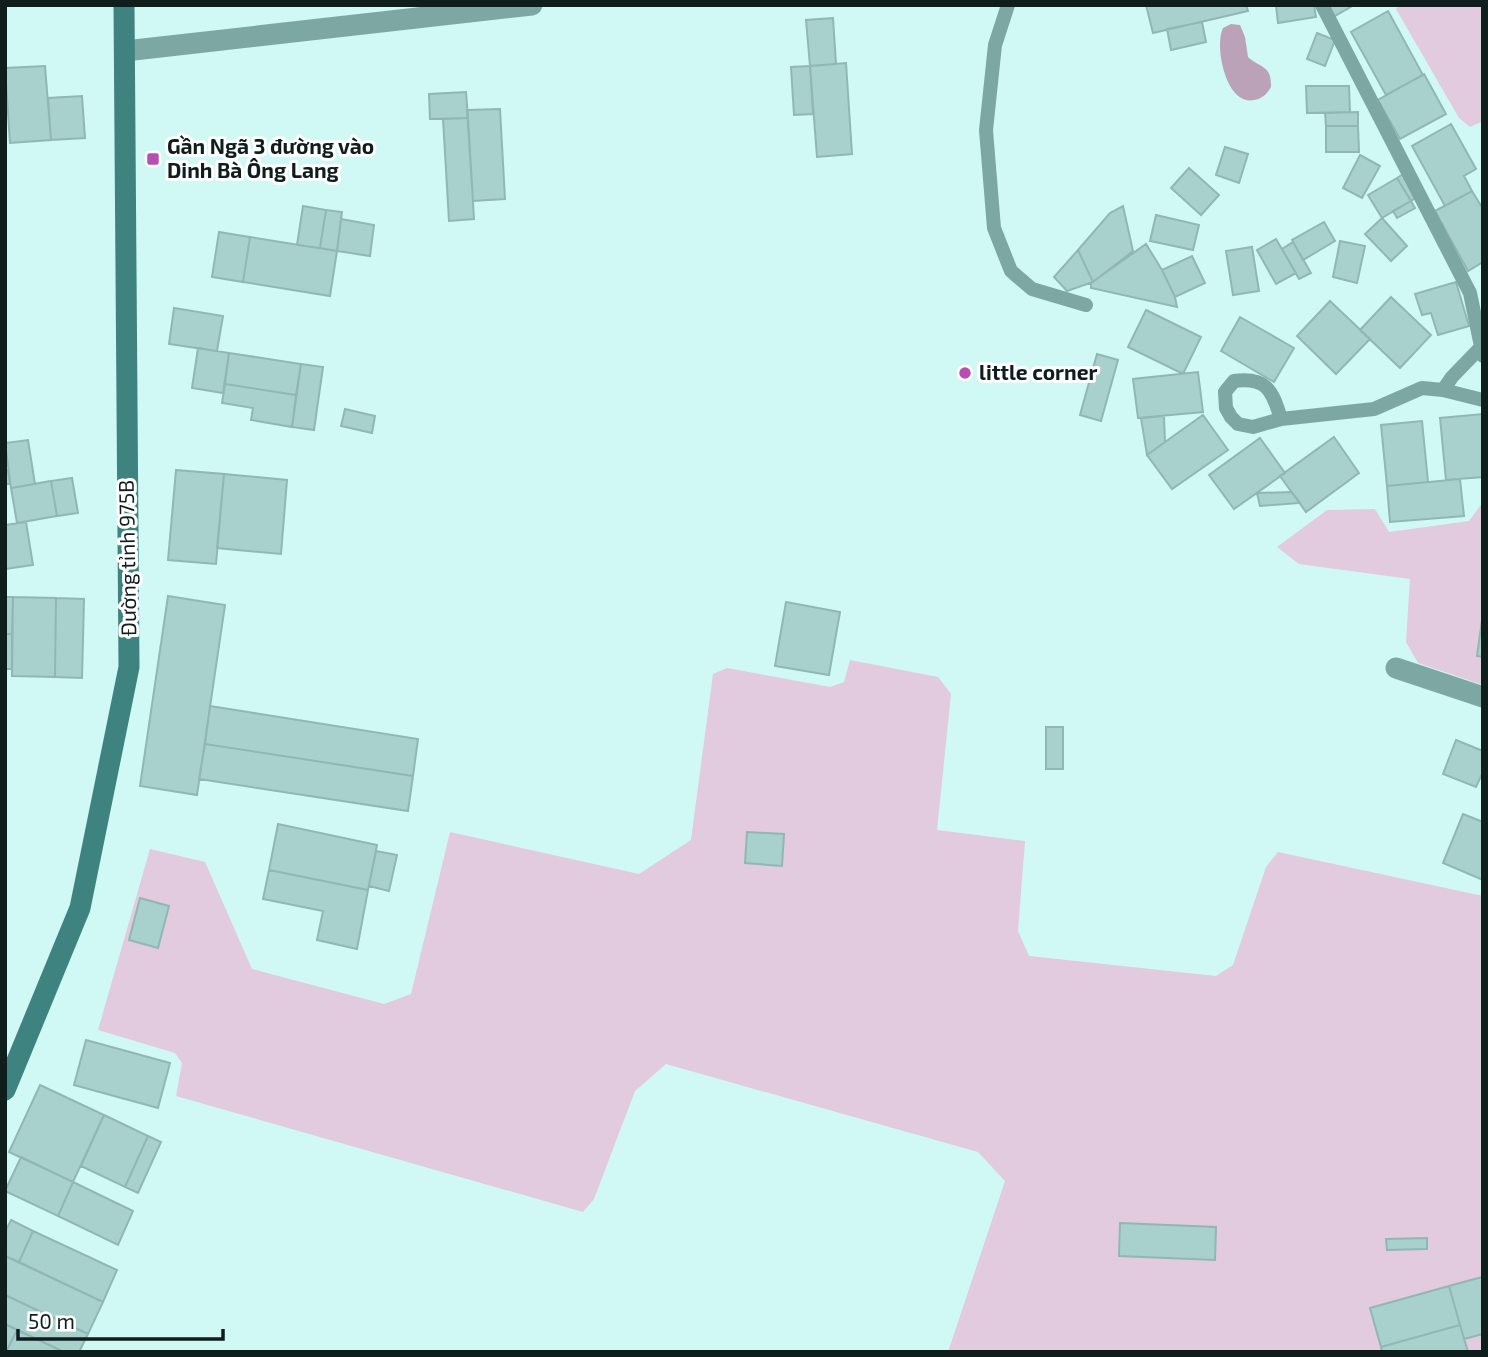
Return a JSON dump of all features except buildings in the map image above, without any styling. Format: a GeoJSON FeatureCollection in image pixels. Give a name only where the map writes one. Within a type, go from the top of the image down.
{"type":"FeatureCollection","features":[{"type":"Feature","properties":{"kind":"main road","name":"Đường tỉnh 975B"},"geometry":{"type":"LineString","coordinates":[[5,1090],[79,908],[130,667],[124,5]]}},
{"type":"Feature","properties":{"kind":"street"},"geometry":{"type":"LineString","coordinates":[[125,51],[532,5]]}},
{"type":"Feature","properties":{"kind":"street"},"geometry":{"type":"LineString","coordinates":[[1396,668],[1483,697]]}},
{"type":"Feature","properties":{"kind":"lane"},"geometry":{"type":"LineString","coordinates":[[1008,5],[995,45],[986,130],[994,228],[1011,271],[1032,289],[1086,306]]}},
{"type":"Feature","properties":{"kind":"lane"},"geometry":{"type":"LineString","coordinates":[[1322,5],[1471,293],[1482,351],[1452,377],[1443,390]]}},
{"type":"Feature","properties":{"kind":"lane"},"geometry":{"type":"LineString","coordinates":[[1282,419],[1374,409],[1422,388],[1483,400]]}},
{"type":"Feature","properties":{"kind":"shaded area"},"geometry":{"type":"Polygon","coordinates":[[[1398,5],[1483,5],[1483,121],[1470,127],[1459,118],[1396,9],[1398,5]]]}},
{"type":"Feature","properties":{"kind":"shaded area"},"geometry":{"type":"Polygon","coordinates":[[[1231,24],[1240,25],[1248,57],[1270,75],[1271,87],[1259,99],[1244,99],[1236,94],[1225,73],[1221,60],[1221,37],[1223,28],[1231,24]]]}},
{"type":"Feature","properties":{"kind":"shaded area"},"geometry":{"type":"Polygon","coordinates":[[[1483,502],[1483,685],[1418,663],[1406,642],[1410,579],[1299,564],[1277,547],[1327,510],[1375,509],[1389,532],[1469,521],[1483,502]]]}},
{"type":"Feature","properties":{"kind":"shaded area"},"geometry":{"type":"Polygon","coordinates":[[[850,660],[938,677],[951,694],[937,830],[1025,841],[1018,931],[1029,956],[1216,976],[1233,965],[1266,867],[1278,852],[1483,896],[1483,1352],[948,1352],[1005,1181],[978,1152],[666,1064],[635,1091],[594,1199],[583,1212],[176,1096],[182,1063],[175,1053],[98,1030],[150,849],[205,862],[252,969],[384,1004],[411,994],[450,832],[639,874],[691,840],[713,674],[727,668],[830,687],[844,682],[850,660]]]}},
{"type":"Feature","properties":{"kind":"place","name":"Gần Ngã 3 đường vào Dinh Bà Ông Lang"},"geometry":{"type":"Point","coordinates":[153,159]}},
{"type":"Feature","properties":{"kind":"place","name":"little corner"},"geometry":{"type":"Point","coordinates":[965,373]}}]}
